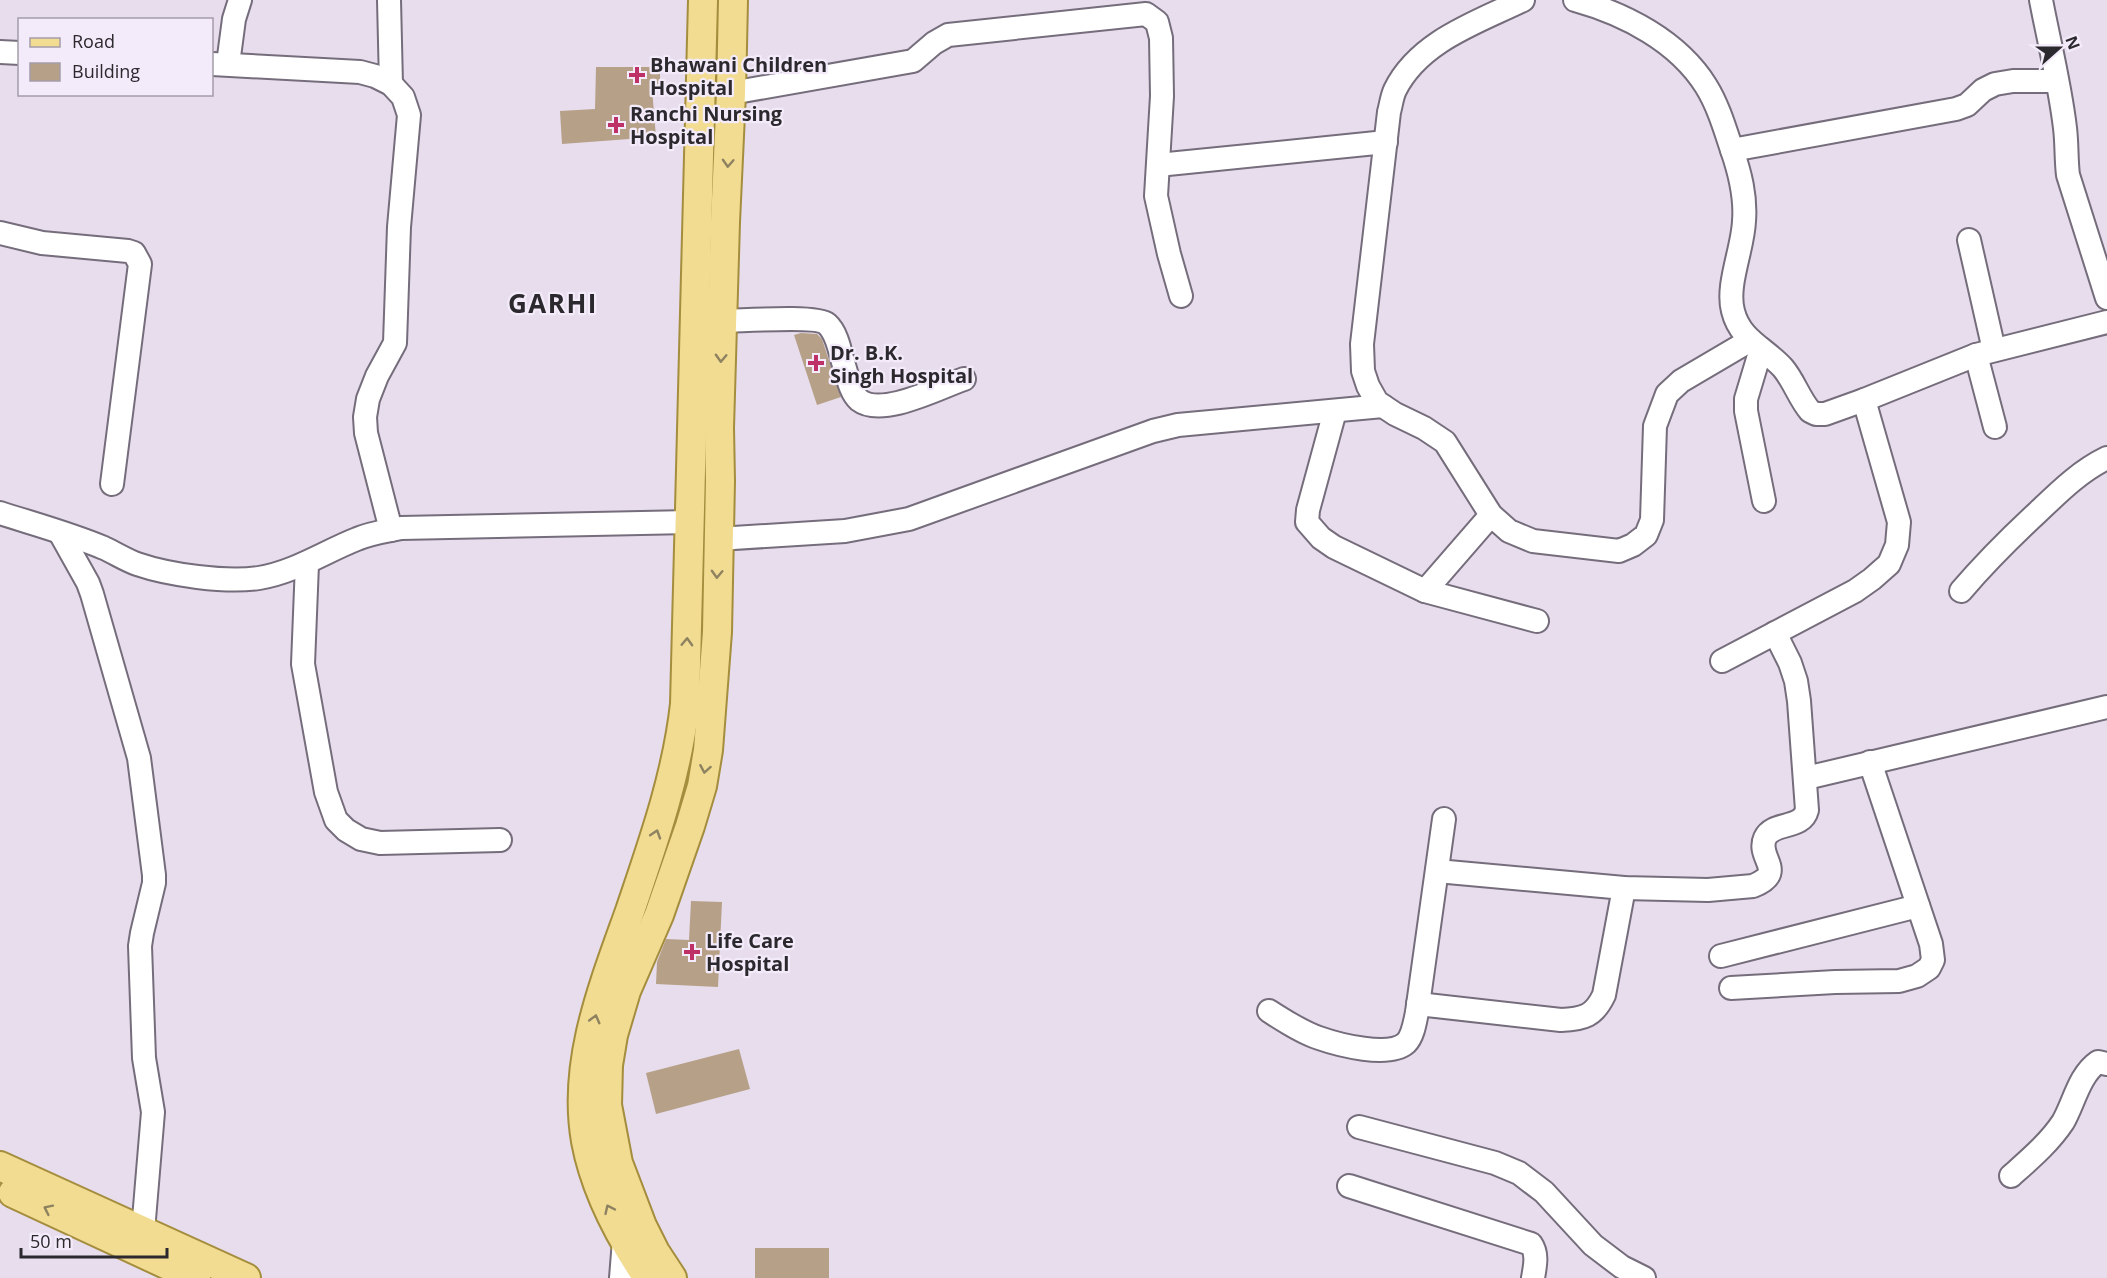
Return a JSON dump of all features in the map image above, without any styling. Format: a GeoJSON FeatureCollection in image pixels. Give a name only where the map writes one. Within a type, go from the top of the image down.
{"type":"FeatureCollection","features":[{"type":"Feature","properties":{"kind":"main road"},"geometry":{"type":"LineString","coordinates":[[648,1278],[624,1240],[593,1170],[586,1140],[585,1064],[602,992],[655,837],[677,758],[685,704],[703,0]]}},
{"type":"Feature","properties":{"kind":"main road"},"geometry":{"type":"LineString","coordinates":[[672,1278],[642,1226],[618,1163],[608,1105],[608,1065],[613,1035],[626,991],[659,915],[702,786],[708,750],[715,674],[724,222],[733,0]]}},
{"type":"Feature","properties":{"kind":"main road"},"geometry":{"type":"LineString","coordinates":[[0,1166],[246,1278]]}},
{"type":"Feature","properties":{"kind":"main road"},"geometry":{"type":"LineString","coordinates":[[0,1186],[196,1278]]}},
{"type":"Feature","properties":{"kind":"street"},"geometry":{"type":"LineString","coordinates":[[240,0],[220,64],[360,72],[375,76],[391,84],[403,97],[409,115],[399,227],[395,343],[377,376],[368,399],[365,417],[366,433],[391,530]]}},
{"type":"Feature","properties":{"kind":"street"},"geometry":{"type":"LineString","coordinates":[[389,0],[391,84]]}},
{"type":"Feature","properties":{"kind":"street"},"geometry":{"type":"LineString","coordinates":[[1523,0],[1443,40],[1422,55],[1406,72],[1394,91],[1362,344],[1363,372],[1377,402],[1445,442],[1491,515],[1509,531],[1533,541],[1619,550],[1633,545],[1646,535],[1652,520],[1655,426],[1666,394],[1681,381],[1755,345]]}},
{"type":"Feature","properties":{"kind":"street"},"geometry":{"type":"LineString","coordinates":[[1575,0],[1630,20],[1689,64],[1707,87],[1732,150],[1744,196],[1744,222],[1733,285],[1732,310],[1740,329],[1784,370],[1810,411],[1824,414],[1985,352],[2107,322]]}},
{"type":"Feature","properties":{"kind":"street"},"geometry":{"type":"LineString","coordinates":[[2041,0],[2066,131],[2068,175],[2107,298]]}},
{"type":"Feature","properties":{"kind":"street"},"geometry":{"type":"LineString","coordinates":[[731,93],[913,61],[934,43],[948,35],[1146,14],[1157,22],[1161,38],[1161,118],[1156,196],[1181,296]]}},
{"type":"Feature","properties":{"kind":"street"},"geometry":{"type":"LineString","coordinates":[[0,52],[18,54]]}},
{"type":"Feature","properties":{"kind":"street"},"geometry":{"type":"LineString","coordinates":[[1732,150],[1956,109],[1967,105],[1983,90],[1995,84],[2013,81],[2057,81]]}},
{"type":"Feature","properties":{"kind":"street"},"geometry":{"type":"LineString","coordinates":[[1158,165],[1386,142]]}},
{"type":"Feature","properties":{"kind":"street"},"geometry":{"type":"LineString","coordinates":[[0,233],[42,243],[128,251],[138,258],[140,264],[112,484]]}},
{"type":"Feature","properties":{"kind":"street"},"geometry":{"type":"LineString","coordinates":[[1969,240],[1995,427]]}},
{"type":"Feature","properties":{"kind":"street"},"geometry":{"type":"LineString","coordinates":[[722,321],[803,319],[827,324],[834,334],[852,389],[858,399],[868,404],[884,406],[902,402],[964,379]]}},
{"type":"Feature","properties":{"kind":"street"},"geometry":{"type":"LineString","coordinates":[[1755,345],[1746,411],[1764,501]]}},
{"type":"Feature","properties":{"kind":"street"},"geometry":{"type":"LineString","coordinates":[[1722,661],[1855,591],[1889,564],[1897,545],[1899,522],[1864,400]]}},
{"type":"Feature","properties":{"kind":"street"},"geometry":{"type":"LineString","coordinates":[[718,539],[825,533],[873,527],[909,519],[1153,431],[1178,425],[1383,406]]}},
{"type":"Feature","properties":{"kind":"street"},"geometry":{"type":"LineString","coordinates":[[1335,411],[1308,510],[1307,522],[1321,538],[1334,547],[1425,591],[1537,621]]}},
{"type":"Feature","properties":{"kind":"street"},"geometry":{"type":"LineString","coordinates":[[1961,591],[1994,554],[2061,490],[2107,458]]}},
{"type":"Feature","properties":{"kind":"street"},"geometry":{"type":"LineString","coordinates":[[0,513],[104,548],[135,563],[183,575],[258,578],[307,564],[357,539],[391,530],[690,522]]}},
{"type":"Feature","properties":{"kind":"street"},"geometry":{"type":"LineString","coordinates":[[1425,591],[1491,515]]}},
{"type":"Feature","properties":{"kind":"street"},"geometry":{"type":"LineString","coordinates":[[60,533],[93,594],[142,770],[154,883],[144,920],[141,946],[144,1058],[153,1112],[143,1231]]}},
{"type":"Feature","properties":{"kind":"street"},"geometry":{"type":"LineString","coordinates":[[307,564],[303,664],[326,792],[336,820],[346,830],[361,839],[380,843],[500,840]]}},
{"type":"Feature","properties":{"kind":"street"},"geometry":{"type":"LineString","coordinates":[[1437,871],[1624,888],[1708,890],[1753,886],[1762,882],[1768,876],[1770,869],[1764,846],[1765,838],[1776,830],[1799,822],[1806,814],[1806,778],[1796,681],[1775,633]]}},
{"type":"Feature","properties":{"kind":"street"},"geometry":{"type":"LineString","coordinates":[[1806,778],[2107,707]]}},
{"type":"Feature","properties":{"kind":"street"},"geometry":{"type":"LineString","coordinates":[[1731,988],[1899,981],[1917,976],[1929,968],[1933,960],[1930,944],[1870,762]]}},
{"type":"Feature","properties":{"kind":"street"},"geometry":{"type":"LineString","coordinates":[[1269,1011],[1318,1038],[1341,1044],[1385,1050],[1400,1047],[1408,1041],[1418,1004],[1444,819]]}},
{"type":"Feature","properties":{"kind":"street"},"geometry":{"type":"LineString","coordinates":[[1418,1004],[1561,1020],[1587,1016],[1598,1008],[1604,995],[1624,888]]}},
{"type":"Feature","properties":{"kind":"street"},"geometry":{"type":"LineString","coordinates":[[1721,956],[1918,906]]}},
{"type":"Feature","properties":{"kind":"street"},"geometry":{"type":"LineString","coordinates":[[2012,1176],[2053,1136],[2063,1121],[2089,1068],[2098,1062],[2107,1064]]}},
{"type":"Feature","properties":{"kind":"street"},"geometry":{"type":"LineString","coordinates":[[1359,1127],[1495,1163],[1519,1173],[1544,1192],[1593,1245],[1622,1267],[1644,1278]]}},
{"type":"Feature","properties":{"kind":"street"},"geometry":{"type":"LineString","coordinates":[[1349,1186],[1531,1244],[1536,1256],[1533,1278]]}},
{"type":"Feature","properties":{"kind":"street"},"geometry":{"type":"LineString","coordinates":[[621,1278],[624,1240]]}},
{"type":"Feature","properties":{"kind":"building"},"geometry":{"type":"Polygon","coordinates":[[[596,67],[660,67],[660,89],[652,89],[656,137],[562,144],[560,111],[595,109],[596,67]]]}},
{"type":"Feature","properties":{"kind":"building"},"geometry":{"type":"Polygon","coordinates":[[[817,334],[822,339],[841,397],[817,405],[794,335],[817,334]]]}},
{"type":"Feature","properties":{"kind":"building"},"geometry":{"type":"Polygon","coordinates":[[[691,901],[722,902],[718,987],[656,984],[657,962],[666,939],[689,940],[691,901]]]}},
{"type":"Feature","properties":{"kind":"building"},"geometry":{"type":"Polygon","coordinates":[[[739,1049],[750,1089],[656,1114],[646,1073],[739,1049]]]}},
{"type":"Feature","properties":{"kind":"building"},"geometry":{"type":"Polygon","coordinates":[[[755,1248],[829,1248],[829,1278],[755,1278],[755,1248]]]}},
{"type":"Feature","properties":{"kind":"place","name":"Bhawani Children Hospital"},"geometry":{"type":"Point","coordinates":[637,75]}},
{"type":"Feature","properties":{"kind":"place","name":"Ranchi Nursing Hospital"},"geometry":{"type":"Point","coordinates":[616,125]}},
{"type":"Feature","properties":{"kind":"place","name":"Dr. B.K. Singh Hospital"},"geometry":{"type":"Point","coordinates":[816,363]}},
{"type":"Feature","properties":{"kind":"place","name":"Life Care Hospital"},"geometry":{"type":"Point","coordinates":[692,952]}},
{"type":"Feature","properties":{"kind":"district","name":"GARHI"},"geometry":{"type":"Point","coordinates":[553,303]}}]}
